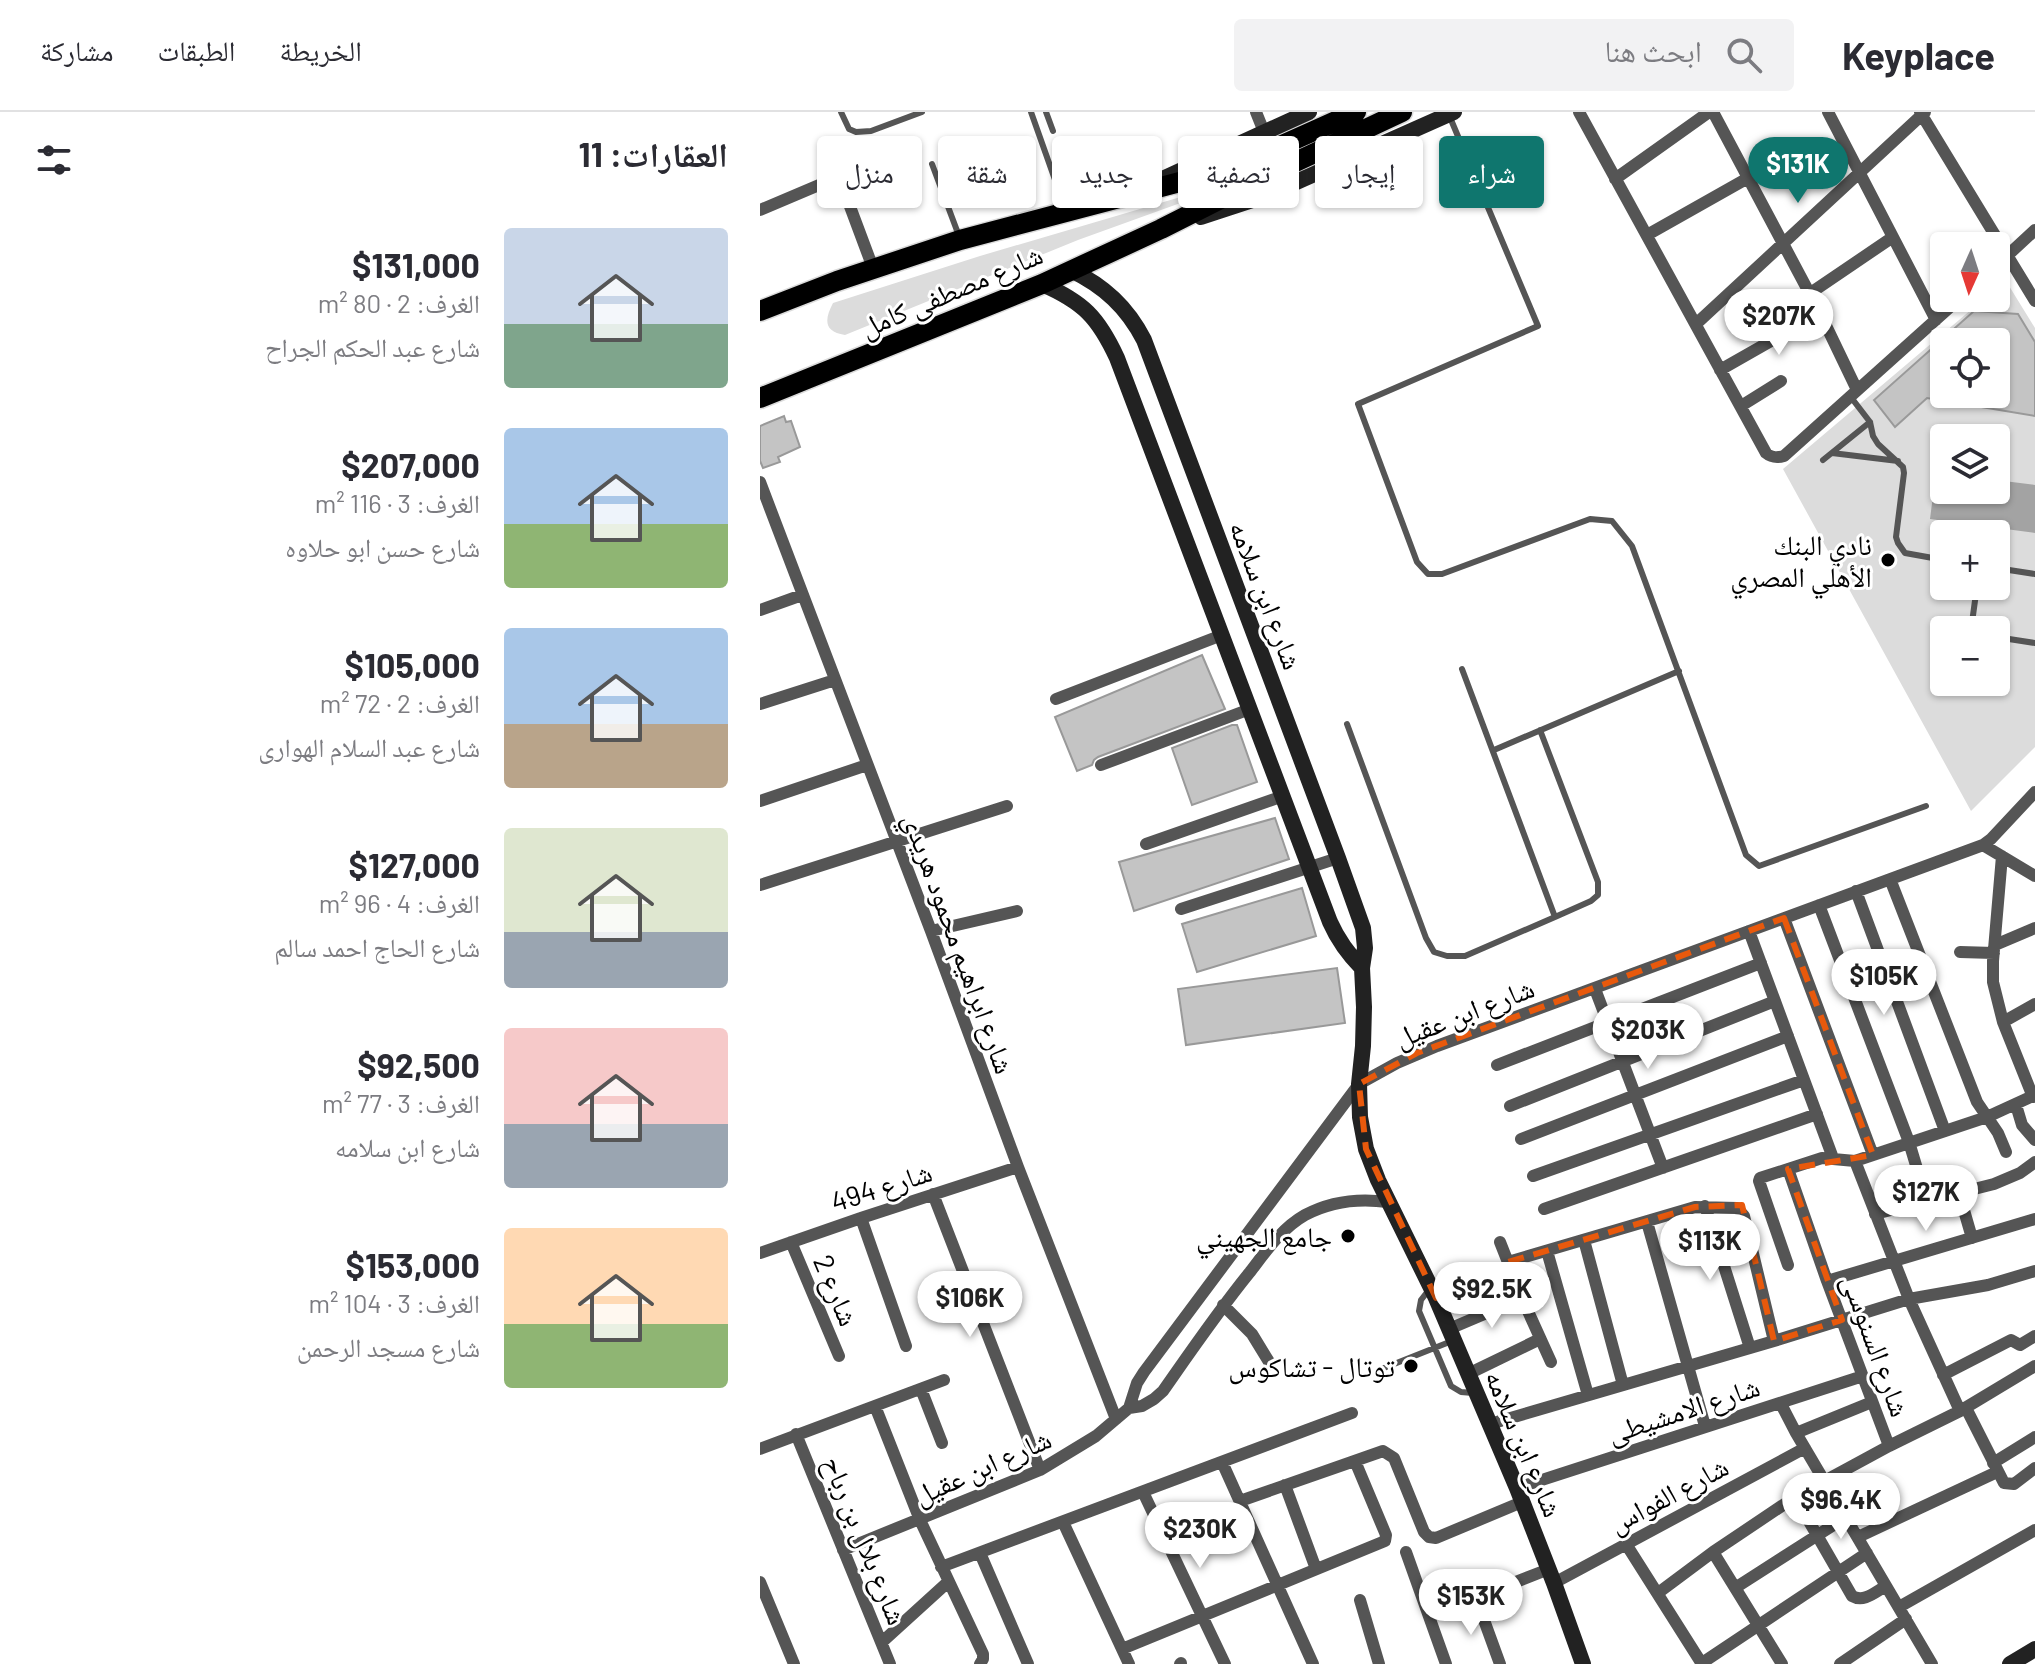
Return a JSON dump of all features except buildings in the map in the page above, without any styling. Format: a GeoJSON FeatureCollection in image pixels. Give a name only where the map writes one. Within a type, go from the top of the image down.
{"type":"FeatureCollection","features":[{"type":"Feature","properties":{"kind":"main road"},"geometry":{"type":"LineString","coordinates":[[1353,120],[1402,112]]}},
{"type":"Feature","properties":{"kind":"main road","name":"شارع مصطفى كامل"},"geometry":{"type":"LineString","coordinates":[[1162,187],[1214,173],[1353,120]]}},
{"type":"Feature","properties":{"kind":"main road","name":"شارع مصطفى كامل"},"geometry":{"type":"LineString","coordinates":[[760,398],[1042,284],[1161,229],[1353,120]]}},
{"type":"Feature","properties":{"kind":"main road","name":"شارع مصطفى كامل"},"geometry":{"type":"LineString","coordinates":[[760,311],[873,268],[960,240],[1079,208]]}},
{"type":"Feature","properties":{"kind":"street"},"geometry":{"type":"LineString","coordinates":[[1256,112],[1264,132]]}},
{"type":"Feature","properties":{"kind":"street","name":"شارع مصطفى كامل"},"geometry":{"type":"LineString","coordinates":[[1162,179],[1309,112]]}},
{"type":"Feature","properties":{"kind":"street"},"geometry":{"type":"LineString","coordinates":[[1596,112],[1581,116],[1766,453],[1774,457],[1784,456],[1945,312]]}},
{"type":"Feature","properties":{"kind":"street"},"geometry":{"type":"LineString","coordinates":[[1615,179],[1711,112],[1820,313],[1854,393]]}},
{"type":"Feature","properties":{"kind":"street"},"geometry":{"type":"LineString","coordinates":[[1828,112],[1936,320]]}},
{"type":"Feature","properties":{"kind":"street","name":"شارع مصطفى كامل"},"geometry":{"type":"LineString","coordinates":[[1161,229],[1265,196],[1451,113]]}},
{"type":"Feature","properties":{"kind":"street"},"geometry":{"type":"LineString","coordinates":[[1696,324],[1922,113],[1993,232]]}},
{"type":"Feature","properties":{"kind":"street"},"geometry":{"type":"LineString","coordinates":[[1647,235],[1748,178]]}},
{"type":"Feature","properties":{"kind":"street"},"geometry":{"type":"LineString","coordinates":[[760,210],[817,186]]}},
{"type":"Feature","properties":{"kind":"street"},"geometry":{"type":"LineString","coordinates":[[851,208],[873,268]]}},
{"type":"Feature","properties":{"kind":"street"},"geometry":{"type":"LineString","coordinates":[[2010,253],[2035,230]]}},
{"type":"Feature","properties":{"kind":"street"},"geometry":{"type":"LineString","coordinates":[[1809,294],[1893,237]]}},
{"type":"Feature","properties":{"kind":"street"},"geometry":{"type":"LineString","coordinates":[[2010,261],[2035,301]]}},
{"type":"Feature","properties":{"kind":"street","name":"شارع ابن سلامه"},"geometry":{"type":"LineString","coordinates":[[1071,270],[1109,293],[1129,314],[1144,340],[1338,858],[1363,928],[1365,948],[1362,968],[1364,1033],[1359,1084],[1360,1117],[1366,1149],[1490,1424],[1552,1576],[1583,1664]]}},
{"type":"Feature","properties":{"kind":"street","name":"شارع ابن سلامه"},"geometry":{"type":"LineString","coordinates":[[1042,284],[1067,295],[1089,312],[1106,333],[1338,939],[1362,968]]}},
{"type":"Feature","properties":{"kind":"street"},"geometry":{"type":"LineString","coordinates":[[1720,370],[1820,313]]}},
{"type":"Feature","properties":{"kind":"street"},"geometry":{"type":"LineString","coordinates":[[1741,406],[1781,381]]}},
{"type":"Feature","properties":{"kind":"street","name":"شارع ابراهيم محمود هريدي"},"geometry":{"type":"LineString","coordinates":[[760,482],[765,514],[802,595],[835,680],[1116,1419]]}},
{"type":"Feature","properties":{"kind":"street"},"geometry":{"type":"LineString","coordinates":[[760,610],[802,595]]}},
{"type":"Feature","properties":{"kind":"street"},"geometry":{"type":"LineString","coordinates":[[1056,699],[1222,635]]}},
{"type":"Feature","properties":{"kind":"street"},"geometry":{"type":"LineString","coordinates":[[760,704],[835,680]]}},
{"type":"Feature","properties":{"kind":"street"},"geometry":{"type":"LineString","coordinates":[[1101,765],[1250,709]]}},
{"type":"Feature","properties":{"kind":"street"},"geometry":{"type":"LineString","coordinates":[[760,801],[867,765]]}},
{"type":"Feature","properties":{"kind":"street","name":"شارع ابن عقيل"},"geometry":{"type":"LineString","coordinates":[[1129,1408],[1144,1372],[1359,1084],[1417,1053],[1983,845],[2035,792]]}},
{"type":"Feature","properties":{"kind":"street"},"geometry":{"type":"LineString","coordinates":[[1146,844],[1283,796]]}},
{"type":"Feature","properties":{"kind":"street"},"geometry":{"type":"LineString","coordinates":[[760,885],[1007,806]]}},
{"type":"Feature","properties":{"kind":"street"},"geometry":{"type":"LineString","coordinates":[[1983,845],[2035,876]]}},
{"type":"Feature","properties":{"kind":"street"},"geometry":{"type":"LineString","coordinates":[[1788,1265],[1759,1181],[1763,1176],[1822,1158],[1855,1161],[1987,1117],[2034,1096],[2003,1022],[1993,982],[2002,856]]}},
{"type":"Feature","properties":{"kind":"street"},"geometry":{"type":"LineString","coordinates":[[1181,909],[1338,858]]}},
{"type":"Feature","properties":{"kind":"street"},"geometry":{"type":"LineString","coordinates":[[1890,879],[1974,1094],[2006,1152]]}},
{"type":"Feature","properties":{"kind":"street"},"geometry":{"type":"LineString","coordinates":[[1856,891],[1945,1131]]}},
{"type":"Feature","properties":{"kind":"street"},"geometry":{"type":"LineString","coordinates":[[1819,905],[1909,1142],[1927,1202]]}},
{"type":"Feature","properties":{"kind":"street"},"geometry":{"type":"LineString","coordinates":[[931,931],[1017,911]]}},
{"type":"Feature","properties":{"kind":"street"},"geometry":{"type":"LineString","coordinates":[[1784,918],[1873,1155]]}},
{"type":"Feature","properties":{"kind":"street"},"geometry":{"type":"LineString","coordinates":[[1960,952],[1994,949],[2035,928]]}},
{"type":"Feature","properties":{"kind":"street"},"geometry":{"type":"LineString","coordinates":[[1749,931],[1833,1158]]}},
{"type":"Feature","properties":{"kind":"street"},"geometry":{"type":"LineString","coordinates":[[1497,1065],[1761,963]]}},
{"type":"Feature","properties":{"kind":"street"},"geometry":{"type":"LineString","coordinates":[[1595,989],[1663,1168]]}},
{"type":"Feature","properties":{"kind":"street"},"geometry":{"type":"LineString","coordinates":[[1510,1106],[1775,1001]]}},
{"type":"Feature","properties":{"kind":"street"},"geometry":{"type":"LineString","coordinates":[[2003,1022],[2035,1004]]}},
{"type":"Feature","properties":{"kind":"street"},"geometry":{"type":"LineString","coordinates":[[1521,1139],[1788,1036]]}},
{"type":"Feature","properties":{"kind":"street"},"geometry":{"type":"LineString","coordinates":[[1533,1176],[1804,1080]]}},
{"type":"Feature","properties":{"kind":"street"},"geometry":{"type":"LineString","coordinates":[[2016,1105],[2022,1125],[2035,1140]]}},
{"type":"Feature","properties":{"kind":"street"},"geometry":{"type":"LineString","coordinates":[[1544,1209],[1817,1114]]}},
{"type":"Feature","properties":{"kind":"street"},"geometry":{"type":"LineString","coordinates":[[1855,1161],[1909,1299],[1943,1375],[2001,1480],[2009,1485],[2014,1484],[2035,1468]]}},
{"type":"Feature","properties":{"kind":"street"},"geometry":{"type":"LineString","coordinates":[[1875,1214],[2007,1179],[2035,1162]]}},
{"type":"Feature","properties":{"kind":"street","name":"شارع 494"},"geometry":{"type":"LineString","coordinates":[[760,1253],[1018,1167]]}},
{"type":"Feature","properties":{"kind":"street","name":"شارع السنوسى"},"geometry":{"type":"LineString","coordinates":[[1788,1169],[1889,1446]]}},
{"type":"Feature","properties":{"kind":"street"},"geometry":{"type":"LineString","coordinates":[[1959,1193],[1972,1238]]}},
{"type":"Feature","properties":{"kind":"street"},"geometry":{"type":"LineString","coordinates":[[933,1194],[1040,1470]]}},
{"type":"Feature","properties":{"kind":"street","name":"شارع ابن عقيل"},"geometry":{"type":"LineString","coordinates":[[843,1550],[1040,1470],[1078,1449],[1129,1408],[1142,1406],[1163,1391],[1223,1305],[1276,1238],[1319,1208],[1345,1201],[1388,1202]]}},
{"type":"Feature","properties":{"kind":"street"},"geometry":{"type":"LineString","coordinates":[[1705,1206],[1750,1348]]}},
{"type":"Feature","properties":{"kind":"street"},"geometry":{"type":"LineString","coordinates":[[1434,1294],[1547,1251],[1695,1207],[1737,1208],[1744,1216],[1774,1341]]}},
{"type":"Feature","properties":{"kind":"street"},"geometry":{"type":"LineString","coordinates":[[861,1218],[906,1346]]}},
{"type":"Feature","properties":{"kind":"street"},"geometry":{"type":"LineString","coordinates":[[1827,1281],[2035,1219]]}},
{"type":"Feature","properties":{"kind":"street"},"geometry":{"type":"LineString","coordinates":[[1647,1222],[1705,1426]]}},
{"type":"Feature","properties":{"kind":"street"},"geometry":{"type":"LineString","coordinates":[[1584,1240],[1623,1385]]}},
{"type":"Feature","properties":{"kind":"street","name":"شارع 2"},"geometry":{"type":"LineString","coordinates":[[791,1242],[839,1356]]}},
{"type":"Feature","properties":{"kind":"street"},"geometry":{"type":"LineString","coordinates":[[1500,1242],[1551,1362]]}},
{"type":"Feature","properties":{"kind":"street"},"geometry":{"type":"LineString","coordinates":[[1547,1251],[1588,1395]]}},
{"type":"Feature","properties":{"kind":"street"},"geometry":{"type":"LineString","coordinates":[[1490,1424],[1909,1299],[1988,1285],[2035,1271]]}},
{"type":"Feature","properties":{"kind":"street"},"geometry":{"type":"LineString","coordinates":[[1452,1335],[1522,1298]]}},
{"type":"Feature","properties":{"kind":"street"},"geometry":{"type":"LineString","coordinates":[[1223,1305],[1252,1334],[1271,1365]]}},
{"type":"Feature","properties":{"kind":"street"},"geometry":{"type":"LineString","coordinates":[[1943,1375],[2011,1340],[2020,1345],[2035,1336]]}},
{"type":"Feature","properties":{"kind":"street"},"geometry":{"type":"LineString","coordinates":[[1468,1374],[1540,1339]]}},
{"type":"Feature","properties":{"kind":"street"},"geometry":{"type":"LineString","coordinates":[[1658,1593],[1795,1497],[1963,1409],[2035,1366]]}},
{"type":"Feature","properties":{"kind":"street","name":"شارع الامشيطى"},"geometry":{"type":"LineString","coordinates":[[1355,1461],[1383,1451],[1394,1458],[1424,1532],[1436,1538],[1519,1495],[1705,1426],[1863,1376]]}},
{"type":"Feature","properties":{"kind":"street"},"geometry":{"type":"LineString","coordinates":[[760,1449],[944,1380]]}},
{"type":"Feature","properties":{"kind":"street"},"geometry":{"type":"LineString","coordinates":[[921,1389],[942,1443]]}},
{"type":"Feature","properties":{"kind":"street"},"geometry":{"type":"LineString","coordinates":[[1796,1433],[1872,1402]]}},
{"type":"Feature","properties":{"kind":"street"},"geometry":{"type":"LineString","coordinates":[[1781,1404],[1932,1664]]}},
{"type":"Feature","properties":{"kind":"street"},"geometry":{"type":"LineString","coordinates":[[875,1406],[920,1520],[983,1654],[980,1664]]}},
{"type":"Feature","properties":{"kind":"street"},"geometry":{"type":"LineString","coordinates":[[941,1567],[1352,1413]]}},
{"type":"Feature","properties":{"kind":"street","name":"شارع بلال بن رباح"},"geometry":{"type":"LineString","coordinates":[[796,1434],[890,1664]]}},
{"type":"Feature","properties":{"kind":"street"},"geometry":{"type":"LineString","coordinates":[[1858,1537],[1995,1467],[2035,1437]]}},
{"type":"Feature","properties":{"kind":"street","name":"شارع الفواس"},"geometry":{"type":"LineString","coordinates":[[1429,1616],[1476,1598],[1552,1576],[1626,1544],[1805,1448]]}},
{"type":"Feature","properties":{"kind":"street"},"geometry":{"type":"LineString","coordinates":[[1122,1649],[1386,1539],[1355,1461],[1240,1501]]}},
{"type":"Feature","properties":{"kind":"street"},"geometry":{"type":"LineString","coordinates":[[1222,1462],[1313,1664]]}},
{"type":"Feature","properties":{"kind":"street"},"geometry":{"type":"LineString","coordinates":[[1285,1485],[1316,1569]]}},
{"type":"Feature","properties":{"kind":"street"},"geometry":{"type":"LineString","coordinates":[[1143,1492],[1225,1664]]}},
{"type":"Feature","properties":{"kind":"street"},"geometry":{"type":"LineString","coordinates":[[1795,1497],[1852,1596],[1865,1598],[1886,1586]]}},
{"type":"Feature","properties":{"kind":"street"},"geometry":{"type":"LineString","coordinates":[[1735,1588],[1846,1517]]}},
{"type":"Feature","properties":{"kind":"street"},"geometry":{"type":"LineString","coordinates":[[1063,1522],[1129,1664]]}},
{"type":"Feature","properties":{"kind":"street"},"geometry":{"type":"LineString","coordinates":[[1899,1607],[2035,1530]]}},
{"type":"Feature","properties":{"kind":"street"},"geometry":{"type":"LineString","coordinates":[[1626,1544],[1702,1664],[1867,1553]]}},
{"type":"Feature","properties":{"kind":"street"},"geometry":{"type":"LineString","coordinates":[[1406,1552],[1446,1664]]}},
{"type":"Feature","properties":{"kind":"street"},"geometry":{"type":"LineString","coordinates":[[1713,1552],[1782,1664]]}},
{"type":"Feature","properties":{"kind":"street"},"geometry":{"type":"LineString","coordinates":[[980,1553],[1028,1664]]}},
{"type":"Feature","properties":{"kind":"street"},"geometry":{"type":"LineString","coordinates":[[760,1582],[763,1600],[794,1664]]}},
{"type":"Feature","properties":{"kind":"street"},"geometry":{"type":"LineString","coordinates":[[882,1642],[948,1582]]}},
{"type":"Feature","properties":{"kind":"street"},"geometry":{"type":"LineString","coordinates":[[1476,1598],[1500,1664]]}},
{"type":"Feature","properties":{"kind":"street"},"geometry":{"type":"LineString","coordinates":[[1360,1600],[1379,1664]]}},
{"type":"Feature","properties":{"kind":"street"},"geometry":{"type":"LineString","coordinates":[[1840,1664],[1906,1619]]}},
{"type":"Feature","properties":{"kind":"street"},"geometry":{"type":"LineString","coordinates":[[2010,1664],[2035,1649]]}},
{"type":"Feature","properties":{"kind":"lane"},"geometry":{"type":"LineString","coordinates":[[841,112],[849,129],[862,133],[922,112]]}},
{"type":"Feature","properties":{"kind":"lane"},"geometry":{"type":"LineString","coordinates":[[1031,112],[1066,211]]}},
{"type":"Feature","properties":{"kind":"lane"},"geometry":{"type":"LineString","coordinates":[[1046,112],[1053,131]]}},
{"type":"Feature","properties":{"kind":"lane"},"geometry":{"type":"LineString","coordinates":[[1451,113],[1538,326],[1358,404],[1417,562],[1428,574],[1442,574],[1590,519],[1612,521],[1632,546],[1746,855],[1759,866],[1926,806]]}},
{"type":"Feature","properties":{"kind":"lane"},"geometry":{"type":"LineString","coordinates":[[932,164],[960,240]]}},
{"type":"Feature","properties":{"kind":"lane"},"geometry":{"type":"LineString","coordinates":[[1854,393],[1878,444],[1903,467],[1898,543],[1905,553],[1930,558]]}},
{"type":"Feature","properties":{"kind":"lane"},"geometry":{"type":"LineString","coordinates":[[1823,460],[1870,422]]}},
{"type":"Feature","properties":{"kind":"lane"},"geometry":{"type":"LineString","coordinates":[[1832,453],[1898,461]]}},
{"type":"Feature","properties":{"kind":"lane"},"geometry":{"type":"LineString","coordinates":[[2010,570],[2035,574]]}},
{"type":"Feature","properties":{"kind":"lane"},"geometry":{"type":"LineString","coordinates":[[2010,639],[2035,643]]}},
{"type":"Feature","properties":{"kind":"lane"},"geometry":{"type":"LineString","coordinates":[[1462,669],[1555,917]]}},
{"type":"Feature","properties":{"kind":"lane"},"geometry":{"type":"LineString","coordinates":[[1494,750],[1679,671]]}},
{"type":"Feature","properties":{"kind":"lane"},"geometry":{"type":"LineString","coordinates":[[1347,724],[1426,938],[1434,952],[1447,956],[1465,956],[1591,901],[1598,895],[1598,882],[1540,730]]}},
{"type":"Feature","properties":{"kind":"lane"},"geometry":{"type":"LineString","coordinates":[[1434,1294],[1423,1296],[1419,1311],[1451,1386],[1461,1392],[1476,1393]]}},
{"type":"Feature","properties":{"kind":"lane"},"geometry":{"type":"LineString","coordinates":[[1384,1368],[1435,1348],[1452,1335]]}},
{"type":"Feature","properties":{"kind":"highlighted area"},"geometry":{"type":"Polygon","coordinates":[[[1784,918],[1873,1155],[1788,1169],[1842,1320],[1774,1341],[1742,1205],[1695,1207],[1508,1262],[1510,1271],[1436,1298],[1366,1149],[1359,1084],[1417,1053],[1784,918]]]}},
{"type":"Feature","properties":{"kind":"shaded area"},"geometry":{"type":"Polygon","coordinates":[[[1178,198],[1178,204],[1078,240],[845,335],[833,331],[828,324],[833,303],[1143,208],[1162,208],[1162,202],[1178,198]]]}},
{"type":"Feature","properties":{"kind":"shaded area","name":"نادي البنك الأهلي المصري"},"geometry":{"type":"Polygon","coordinates":[[[2010,287],[2035,328],[2035,747],[1971,811],[1783,469],[1930,345],[1930,408],[2010,408],[2010,328],[1950,328],[1968,312],[2010,312],[2010,287]]]}},
{"type":"Feature","properties":{"kind":"shaded area"},"geometry":{"type":"Polygon","coordinates":[[[2010,482],[2035,485],[2035,533],[2010,530],[2010,520],[1930,519],[1932,504],[2010,504],[2010,482]]]}},
{"type":"Feature","properties":{"kind":"place","name":"نادي البنك الأهلي المصري"},"geometry":{"type":"Point","coordinates":[1888,560]}},
{"type":"Feature","properties":{"kind":"place","name":"جامع الجهيني"},"geometry":{"type":"Point","coordinates":[1348,1236]}},
{"type":"Feature","properties":{"kind":"place","name":"توتال - تشاكوس"},"geometry":{"type":"Point","coordinates":[1411,1366]}}]}
